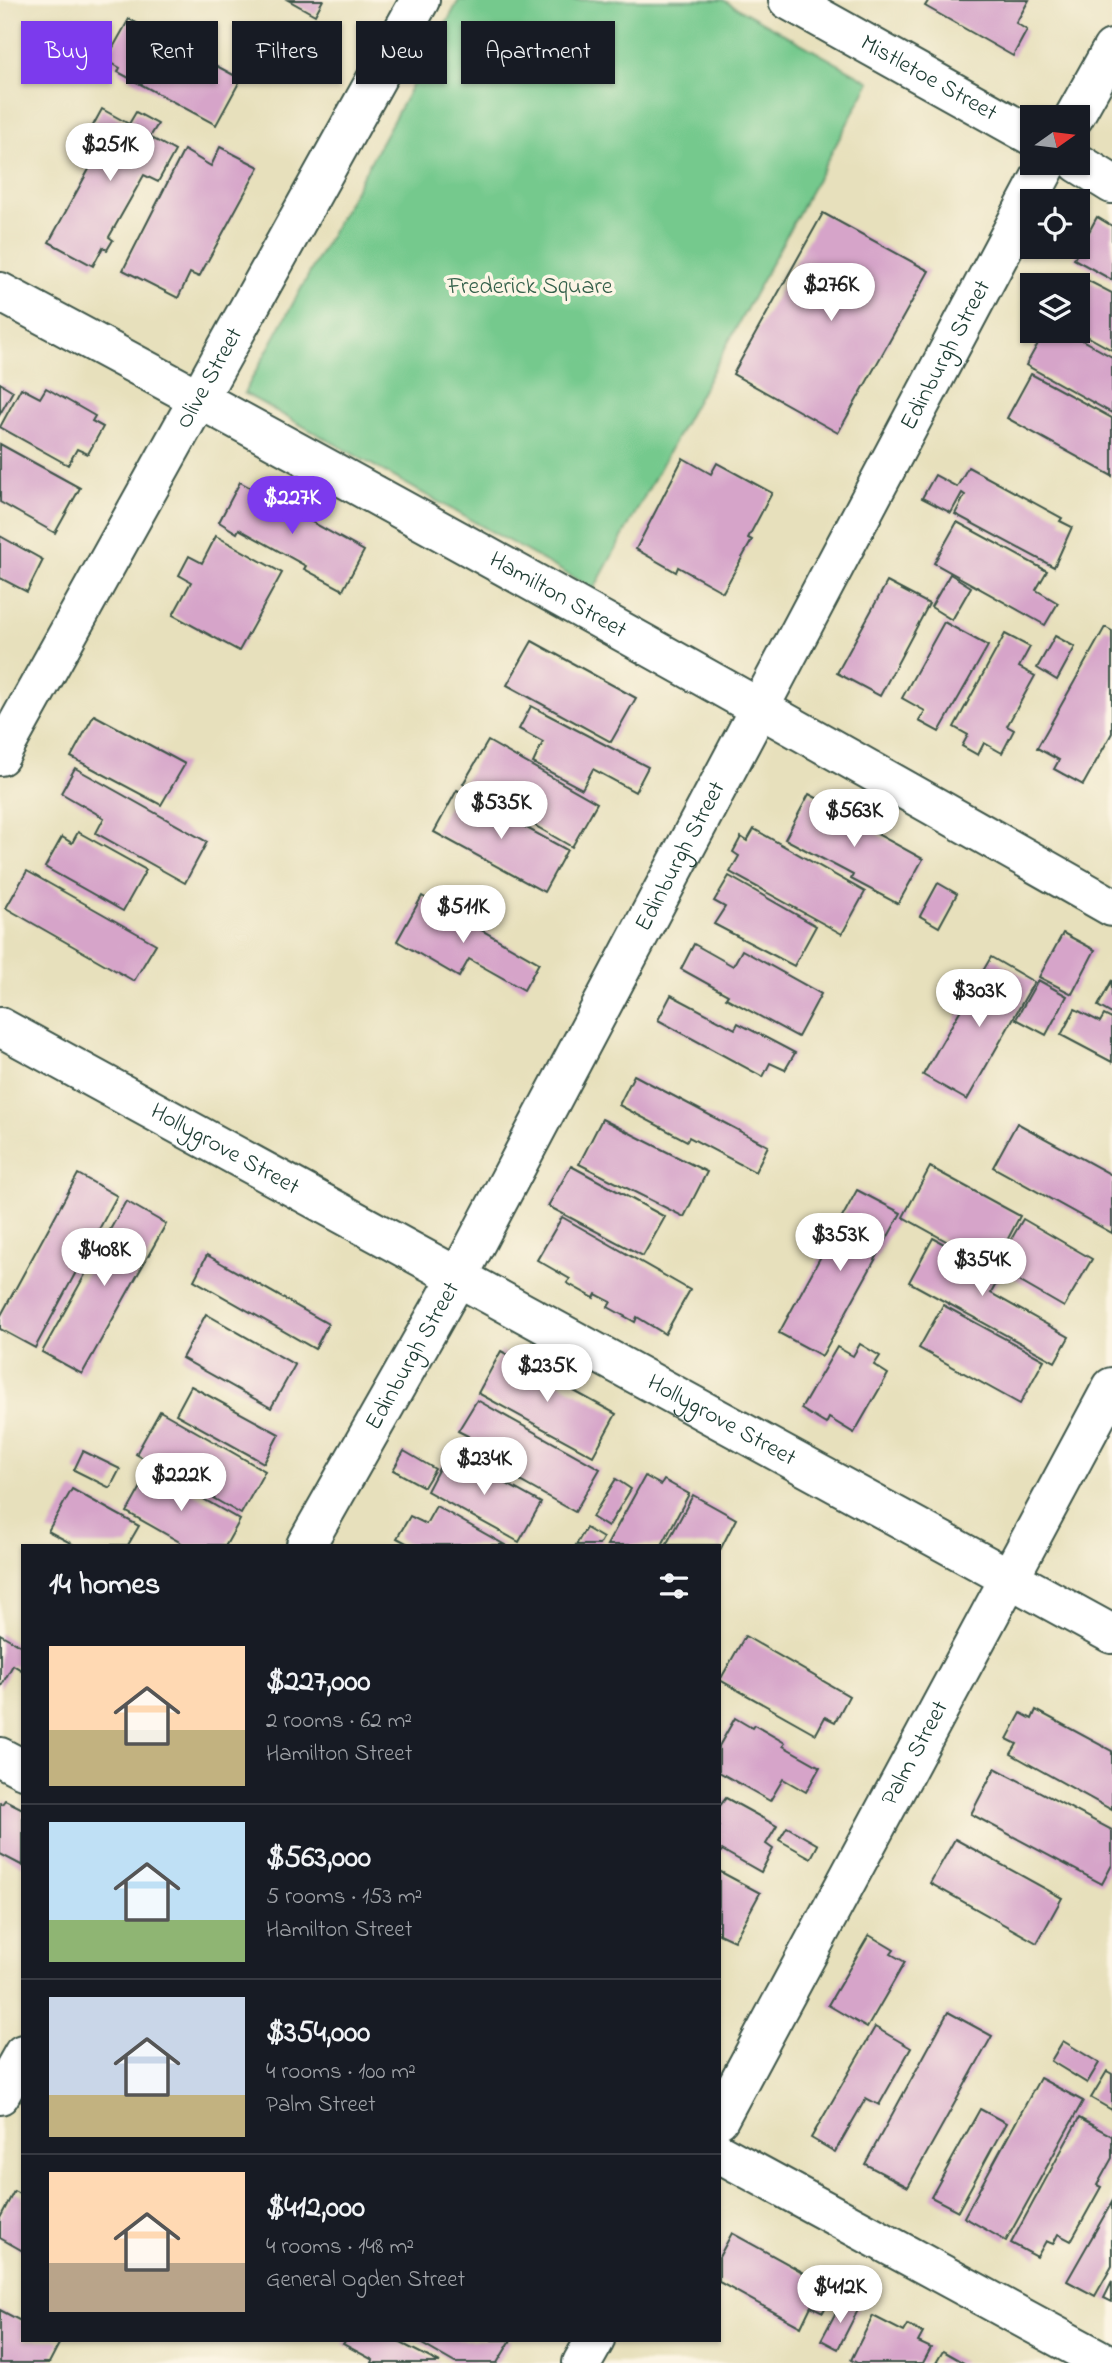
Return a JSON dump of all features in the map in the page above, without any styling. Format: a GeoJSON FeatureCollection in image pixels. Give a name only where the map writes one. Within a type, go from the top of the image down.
{"type":"FeatureCollection","features":[{"type":"Feature","properties":{"kind":"street","name":"Olive Street"},"geometry":{"type":"LineString","coordinates":[[0,756],[420,0]]}},
{"type":"Feature","properties":{"kind":"street","name":"Mistletoe Street"},"geometry":{"type":"LineString","coordinates":[[788,0],[1020,129]]}},
{"type":"Feature","properties":{"kind":"street"},"geometry":{"type":"LineString","coordinates":[[1081,105],[1112,50]]}},
{"type":"Feature","properties":{"kind":"street"},"geometry":{"type":"LineString","coordinates":[[1090,170],[1112,184]]}},
{"type":"Feature","properties":{"kind":"street","name":"Edinburgh Street"},"geometry":{"type":"LineString","coordinates":[[307,1544],[458,1277],[1042,175]]}},
{"type":"Feature","properties":{"kind":"street","name":"Hamilton Street"},"geometry":{"type":"LineString","coordinates":[[0,292],[199,397],[760,707],[1112,907]]}},
{"type":"Feature","properties":{"kind":"street","name":"Hollygrove Street"},"geometry":{"type":"LineString","coordinates":[[0,1027],[1112,1634]]}},
{"type":"Feature","properties":{"kind":"street","name":"Palm Street"},"geometry":{"type":"LineString","coordinates":[[721,2115],[1112,1387]]}},
{"type":"Feature","properties":{"kind":"street"},"geometry":{"type":"LineString","coordinates":[[0,1757],[21,1768]]}},
{"type":"Feature","properties":{"kind":"street"},"geometry":{"type":"LineString","coordinates":[[0,2095],[21,2058]]}},
{"type":"Feature","properties":{"kind":"street"},"geometry":{"type":"LineString","coordinates":[[721,2154],[1106,2363]]}},
{"type":"Feature","properties":{"kind":"street"},"geometry":{"type":"LineString","coordinates":[[582,2363],[594,2342]]}},
{"type":"Feature","properties":{"kind":"green space","name":"Frederick Square"},"geometry":{"type":"Polygon","coordinates":[[[459,0],[723,0],[870,82],[594,589],[244,393],[413,84],[447,84],[447,22],[459,0]]]}},
{"type":"Feature","properties":{"kind":"building"},"geometry":{"type":"Polygon","coordinates":[[[288,0],[323,0],[315,15],[288,0]]]}},
{"type":"Feature","properties":{"kind":"building"},"geometry":{"type":"Polygon","coordinates":[[[929,0],[1029,0],[1016,23],[1027,30],[1013,56],[925,6],[929,0]]]}},
{"type":"Feature","properties":{"kind":"building"},"geometry":{"type":"Polygon","coordinates":[[[126,24],[126,76],[118,72],[120,68],[112,63],[112,49],[126,24]]]}},
{"type":"Feature","properties":{"kind":"building"},"geometry":{"type":"Polygon","coordinates":[[[218,67],[232,74],[232,84],[238,84],[216,125],[140,84],[218,84],[218,67]]]}},
{"type":"Feature","properties":{"kind":"building"},"geometry":{"type":"Polygon","coordinates":[[[102,109],[129,124],[136,112],[158,124],[150,137],[175,151],[158,182],[144,175],[109,237],[113,240],[107,250],[103,247],[93,266],[49,242],[99,151],[84,142],[102,109]]]}},
{"type":"Feature","properties":{"kind":"building"},"geometry":{"type":"Polygon","coordinates":[[[220,147],[259,167],[199,277],[190,273],[178,298],[123,270],[184,150],[211,166],[220,147]]]}},
{"type":"Feature","properties":{"kind":"building"},"geometry":{"type":"Polygon","coordinates":[[[823,213],[929,271],[838,433],[733,374],[823,213]]]}},
{"type":"Feature","properties":{"kind":"building"},"geometry":{"type":"Polygon","coordinates":[[[1097,217],[1112,226],[1112,280],[1074,259],[1090,259],[1090,230],[1097,217]]]}},
{"type":"Feature","properties":{"kind":"building"},"geometry":{"type":"Polygon","coordinates":[[[1090,282],[1112,293],[1112,350],[1090,338],[1090,282]]]}},
{"type":"Feature","properties":{"kind":"building"},"geometry":{"type":"Polygon","coordinates":[[[1038,343],[1087,343],[1112,357],[1112,413],[1026,365],[1038,343]]]}},
{"type":"Feature","properties":{"kind":"building"},"geometry":{"type":"Polygon","coordinates":[[[1031,374],[1112,418],[1112,476],[1007,418],[1031,374]]]}},
{"type":"Feature","properties":{"kind":"building"},"geometry":{"type":"Polygon","coordinates":[[[0,383],[13,391],[0,414],[0,383]]]}},
{"type":"Feature","properties":{"kind":"building"},"geometry":{"type":"Polygon","coordinates":[[[21,388],[40,398],[46,388],[95,416],[92,421],[103,427],[88,454],[77,449],[68,465],[0,427],[21,388]]]}},
{"type":"Feature","properties":{"kind":"building"},"geometry":{"type":"Polygon","coordinates":[[[0,444],[80,488],[55,533],[0,502],[0,444]]]}},
{"type":"Feature","properties":{"kind":"building"},"geometry":{"type":"Polygon","coordinates":[[[683,458],[711,474],[717,463],[772,493],[748,538],[752,540],[723,592],[678,567],[676,572],[636,549],[683,458]]]}},
{"type":"Feature","properties":{"kind":"building"},"geometry":{"type":"Polygon","coordinates":[[[968,467],[1062,518],[1060,521],[1072,527],[1054,567],[955,514],[965,495],[962,493],[951,513],[922,498],[935,475],[957,487],[968,467]]]}},
{"type":"Feature","properties":{"kind":"building"},"geometry":{"type":"Polygon","coordinates":[[[240,482],[364,551],[343,590],[239,529],[237,533],[219,522],[240,482]]]}},
{"type":"Feature","properties":{"kind":"building"},"geometry":{"type":"Polygon","coordinates":[[[957,522],[1047,571],[1036,590],[1058,603],[1045,625],[934,563],[957,522]]]}},
{"type":"Feature","properties":{"kind":"building"},"geometry":{"type":"Polygon","coordinates":[[[0,536],[43,560],[27,592],[0,578],[0,536]]]}},
{"type":"Feature","properties":{"kind":"building"},"geometry":{"type":"Polygon","coordinates":[[[216,536],[282,573],[239,651],[173,615],[191,582],[179,575],[189,556],[202,563],[216,536]]]}},
{"type":"Feature","properties":{"kind":"building"},"geometry":{"type":"Polygon","coordinates":[[[950,574],[971,587],[952,620],[931,607],[950,574]]]}},
{"type":"Feature","properties":{"kind":"building"},"geometry":{"type":"Polygon","coordinates":[[[887,582],[929,604],[880,696],[837,673],[887,582]]]}},
{"type":"Feature","properties":{"kind":"building"},"geometry":{"type":"Polygon","coordinates":[[[944,622],[988,646],[939,732],[919,721],[925,711],[902,698],[944,622]]]}},
{"type":"Feature","properties":{"kind":"building"},"geometry":{"type":"Polygon","coordinates":[[[1105,627],[1112,631],[1112,733],[1083,785],[1054,769],[1059,760],[1037,748],[1105,627]]]}},
{"type":"Feature","properties":{"kind":"building"},"geometry":{"type":"Polygon","coordinates":[[[1005,634],[1030,647],[1019,667],[1035,676],[1007,726],[1014,730],[1002,753],[984,743],[978,755],[962,746],[968,735],[954,727],[1005,634]]]}},
{"type":"Feature","properties":{"kind":"building"},"geometry":{"type":"Polygon","coordinates":[[[1055,636],[1075,647],[1057,680],[1037,668],[1055,636]]]}},
{"type":"Feature","properties":{"kind":"building"},"geometry":{"type":"Polygon","coordinates":[[[532,641],[636,698],[611,742],[507,685],[532,641]]]}},
{"type":"Feature","properties":{"kind":"building"},"geometry":{"type":"Polygon","coordinates":[[[531,706],[648,767],[635,792],[593,769],[582,789],[533,763],[543,742],[519,729],[531,706]]]}},
{"type":"Feature","properties":{"kind":"building"},"geometry":{"type":"Polygon","coordinates":[[[94,715],[185,764],[161,805],[71,757],[94,715]]]}},
{"type":"Feature","properties":{"kind":"building"},"geometry":{"type":"Polygon","coordinates":[[[488,741],[597,803],[572,847],[463,784],[488,741]]]}},
{"type":"Feature","properties":{"kind":"building"},"geometry":{"type":"Polygon","coordinates":[[[75,768],[207,842],[185,883],[96,833],[104,818],[61,793],[75,768]]]}},
{"type":"Feature","properties":{"kind":"building"},"geometry":{"type":"Polygon","coordinates":[[[457,790],[567,850],[544,892],[434,832],[457,790]]]}},
{"type":"Feature","properties":{"kind":"building"},"geometry":{"type":"Polygon","coordinates":[[[809,794],[879,831],[877,834],[923,859],[898,904],[851,879],[853,875],[785,839],[809,794]]]}},
{"type":"Feature","properties":{"kind":"building"},"geometry":{"type":"Polygon","coordinates":[[[754,829],[865,892],[842,934],[730,872],[739,856],[733,852],[741,837],[747,841],[754,829]]]}},
{"type":"Feature","properties":{"kind":"building"},"geometry":{"type":"Polygon","coordinates":[[[78,832],[146,870],[123,911],[45,867],[62,837],[72,843],[78,832]]]}},
{"type":"Feature","properties":{"kind":"building"},"geometry":{"type":"Polygon","coordinates":[[[27,871],[156,944],[134,981],[6,908],[27,871]]]}},
{"type":"Feature","properties":{"kind":"building"},"geometry":{"type":"Polygon","coordinates":[[[729,876],[816,926],[794,966],[714,924],[725,907],[714,901],[729,876]]]}},
{"type":"Feature","properties":{"kind":"building"},"geometry":{"type":"Polygon","coordinates":[[[938,883],[957,894],[939,927],[920,916],[938,883]]]}},
{"type":"Feature","properties":{"kind":"building"},"geometry":{"type":"Polygon","coordinates":[[[422,896],[539,963],[524,990],[469,959],[459,977],[397,941],[422,896]]]}},
{"type":"Feature","properties":{"kind":"building"},"geometry":{"type":"Polygon","coordinates":[[[1063,933],[1095,950],[1072,994],[1039,977],[1063,933]]]}},
{"type":"Feature","properties":{"kind":"building"},"geometry":{"type":"Polygon","coordinates":[[[694,944],[733,966],[742,950],[821,994],[798,1037],[726,998],[728,995],[681,969],[694,944]]]}},
{"type":"Feature","properties":{"kind":"building"},"geometry":{"type":"Polygon","coordinates":[[[991,957],[1034,982],[967,1100],[923,1075],[991,957]]]}},
{"type":"Feature","properties":{"kind":"building"},"geometry":{"type":"Polygon","coordinates":[[[1038,980],[1067,996],[1046,1035],[1016,1019],[1038,980]]]}},
{"type":"Feature","properties":{"kind":"building"},"geometry":{"type":"Polygon","coordinates":[[[1112,980],[1112,1014],[1098,1006],[1112,980]]]}},
{"type":"Feature","properties":{"kind":"building"},"geometry":{"type":"Polygon","coordinates":[[[671,995],[735,1029],[738,1023],[795,1053],[785,1070],[770,1063],[763,1077],[658,1020],[671,995]]]}},
{"type":"Feature","properties":{"kind":"building"},"geometry":{"type":"Polygon","coordinates":[[[1075,1009],[1100,1022],[1104,1015],[1112,1019],[1112,1062],[1061,1035],[1075,1009]]]}},
{"type":"Feature","properties":{"kind":"building"},"geometry":{"type":"Polygon","coordinates":[[[634,1075],[768,1146],[755,1172],[689,1137],[687,1141],[619,1105],[634,1075]]]}},
{"type":"Feature","properties":{"kind":"building"},"geometry":{"type":"Polygon","coordinates":[[[602,1119],[707,1172],[684,1217],[579,1164],[602,1119]]]}},
{"type":"Feature","properties":{"kind":"building"},"geometry":{"type":"Polygon","coordinates":[[[1017,1123],[1112,1175],[1112,1233],[993,1167],[1017,1123]]]}},
{"type":"Feature","properties":{"kind":"building"},"geometry":{"type":"Polygon","coordinates":[[[571,1166],[665,1217],[643,1256],[548,1206],[571,1166]]]}},
{"type":"Feature","properties":{"kind":"building"},"geometry":{"type":"Polygon","coordinates":[[[930,1167],[1020,1216],[993,1267],[903,1217],[930,1167]]]}},
{"type":"Feature","properties":{"kind":"building"},"geometry":{"type":"Polygon","coordinates":[[[78,1174],[117,1196],[35,1348],[0,1329],[0,1317],[78,1174]]]}},
{"type":"Feature","properties":{"kind":"building"},"geometry":{"type":"Polygon","coordinates":[[[857,1190],[901,1213],[822,1356],[779,1333],[857,1190]]]}},
{"type":"Feature","properties":{"kind":"building"},"geometry":{"type":"Polygon","coordinates":[[[126,1201],[166,1224],[82,1374],[42,1352],[126,1201]]]}},
{"type":"Feature","properties":{"kind":"building"},"geometry":{"type":"Polygon","coordinates":[[[562,1217],[690,1290],[665,1334],[637,1317],[635,1322],[608,1307],[611,1302],[596,1294],[594,1298],[567,1283],[570,1279],[537,1260],[562,1217]]]}},
{"type":"Feature","properties":{"kind":"building"},"geometry":{"type":"Polygon","coordinates":[[[1023,1219],[1092,1259],[1064,1307],[995,1267],[1023,1219]]]}},
{"type":"Feature","properties":{"kind":"building"},"geometry":{"type":"Polygon","coordinates":[[[933,1238],[1001,1275],[991,1293],[1069,1337],[1055,1362],[909,1282],[933,1238]]]}},
{"type":"Feature","properties":{"kind":"building"},"geometry":{"type":"Polygon","coordinates":[[[207,1255],[328,1324],[315,1349],[194,1280],[207,1255]]]}},
{"type":"Feature","properties":{"kind":"building"},"geometry":{"type":"Polygon","coordinates":[[[943,1305],[1044,1360],[1020,1404],[919,1348],[943,1305]]]}},
{"type":"Feature","properties":{"kind":"building"},"geometry":{"type":"Polygon","coordinates":[[[206,1314],[295,1365],[271,1408],[182,1358],[206,1314]]]}},
{"type":"Feature","properties":{"kind":"building"},"geometry":{"type":"Polygon","coordinates":[[[860,1344],[880,1356],[874,1365],[888,1374],[854,1433],[829,1418],[826,1424],[801,1409],[837,1347],[853,1356],[860,1344]]]}},
{"type":"Feature","properties":{"kind":"building"},"geometry":{"type":"Polygon","coordinates":[[[501,1351],[616,1414],[593,1456],[478,1393],[501,1351]]]}},
{"type":"Feature","properties":{"kind":"building"},"geometry":{"type":"Polygon","coordinates":[[[191,1386],[279,1434],[264,1463],[176,1414],[191,1386]]]}},
{"type":"Feature","properties":{"kind":"building"},"geometry":{"type":"Polygon","coordinates":[[[477,1400],[600,1469],[575,1512],[461,1448],[468,1436],[458,1431],[477,1400]]]}},
{"type":"Feature","properties":{"kind":"building"},"geometry":{"type":"Polygon","coordinates":[[[160,1411],[265,1471],[241,1514],[136,1454],[160,1411]]]}},
{"type":"Feature","properties":{"kind":"building"},"geometry":{"type":"Polygon","coordinates":[[[83,1451],[120,1469],[110,1488],[74,1470],[83,1451]]]}},
{"type":"Feature","properties":{"kind":"building"},"geometry":{"type":"Polygon","coordinates":[[[404,1451],[435,1469],[424,1487],[393,1470],[404,1451]]]}},
{"type":"Feature","properties":{"kind":"building"},"geometry":{"type":"Polygon","coordinates":[[[448,1451],[541,1503],[519,1542],[427,1491],[448,1451]]]}},
{"type":"Feature","properties":{"kind":"building"},"geometry":{"type":"Polygon","coordinates":[[[151,1469],[240,1520],[227,1544],[183,1544],[127,1512],[151,1469]]]}},
{"type":"Feature","properties":{"kind":"building"},"geometry":{"type":"Polygon","coordinates":[[[645,1476],[661,1485],[664,1480],[689,1494],[663,1544],[608,1544],[645,1476]]]}},
{"type":"Feature","properties":{"kind":"building"},"geometry":{"type":"Polygon","coordinates":[[[616,1479],[631,1489],[608,1527],[592,1517],[616,1479]]]}},
{"type":"Feature","properties":{"kind":"building"},"geometry":{"type":"Polygon","coordinates":[[[72,1489],[139,1526],[129,1544],[72,1544],[48,1531],[72,1489]]]}},
{"type":"Feature","properties":{"kind":"building"},"geometry":{"type":"Polygon","coordinates":[[[693,1495],[736,1519],[721,1548],[721,1544],[667,1544],[693,1495]]]}},
{"type":"Feature","properties":{"kind":"building"},"geometry":{"type":"Polygon","coordinates":[[[436,1506],[503,1544],[408,1544],[397,1538],[410,1516],[426,1524],[436,1506]]]}},
{"type":"Feature","properties":{"kind":"building"},"geometry":{"type":"Polygon","coordinates":[[[586,1528],[603,1538],[600,1544],[577,1544],[586,1528]]]}},
{"type":"Feature","properties":{"kind":"building"},"geometry":{"type":"Polygon","coordinates":[[[0,1634],[21,1646],[21,1670],[13,1665],[0,1688],[0,1634]]]}},
{"type":"Feature","properties":{"kind":"building"},"geometry":{"type":"Polygon","coordinates":[[[745,1636],[849,1696],[835,1722],[825,1717],[816,1734],[721,1678],[745,1636]]]}},
{"type":"Feature","properties":{"kind":"building"},"geometry":{"type":"Polygon","coordinates":[[[1036,1710],[1112,1751],[1112,1810],[1011,1754],[1017,1744],[1007,1739],[1021,1713],[1032,1719],[1036,1710]]]}},
{"type":"Feature","properties":{"kind":"building"},"geometry":{"type":"Polygon","coordinates":[[[735,1718],[752,1728],[754,1725],[785,1743],[783,1746],[820,1767],[806,1792],[783,1779],[770,1801],[721,1773],[721,1742],[735,1718]]]}},
{"type":"Feature","properties":{"kind":"building"},"geometry":{"type":"Polygon","coordinates":[[[995,1768],[1112,1830],[1112,1865],[1102,1884],[971,1814],[995,1768]]]}},
{"type":"Feature","properties":{"kind":"building"},"geometry":{"type":"Polygon","coordinates":[[[726,1798],[777,1826],[766,1844],[773,1849],[761,1872],[721,1852],[721,1804],[726,1798]]]}},
{"type":"Feature","properties":{"kind":"building"},"geometry":{"type":"Polygon","coordinates":[[[5,1800],[21,1808],[21,1865],[0,1854],[0,1803],[5,1800]]]}},
{"type":"Feature","properties":{"kind":"building"},"geometry":{"type":"Polygon","coordinates":[[[787,1827],[818,1845],[811,1858],[779,1840],[787,1827]]]}},
{"type":"Feature","properties":{"kind":"building"},"geometry":{"type":"Polygon","coordinates":[[[955,1839],[1062,1898],[1037,1943],[930,1883],[955,1839]]]}},
{"type":"Feature","properties":{"kind":"building"},"geometry":{"type":"Polygon","coordinates":[[[721,1872],[760,1893],[734,1941],[721,1935],[721,1872]]]}},
{"type":"Feature","properties":{"kind":"building"},"geometry":{"type":"Polygon","coordinates":[[[869,1935],[894,1950],[891,1954],[905,1962],[867,2028],[828,2005],[869,1935]]]}},
{"type":"Feature","properties":{"kind":"building"},"geometry":{"type":"Polygon","coordinates":[[[948,2012],[992,2036],[908,2187],[865,2164],[948,2012]]]}},
{"type":"Feature","properties":{"kind":"building"},"geometry":{"type":"Polygon","coordinates":[[[875,2027],[911,2048],[879,2105],[866,2098],[835,2152],[811,2138],[875,2027]]]}},
{"type":"Feature","properties":{"kind":"building"},"geometry":{"type":"Polygon","coordinates":[[[1063,2041],[1099,2063],[1087,2083],[1051,2061],[1063,2041]]]}},
{"type":"Feature","properties":{"kind":"building"},"geometry":{"type":"Polygon","coordinates":[[[1107,2071],[1112,2074],[1112,2110],[1091,2098],[1107,2071]]]}},
{"type":"Feature","properties":{"kind":"building"},"geometry":{"type":"Polygon","coordinates":[[[1040,2078],[1083,2101],[1006,2241],[964,2217],[1040,2078]]]}},
{"type":"Feature","properties":{"kind":"building"},"geometry":{"type":"Polygon","coordinates":[[[980,2109],[1006,2123],[958,2211],[931,2197],[980,2109]]]}},
{"type":"Feature","properties":{"kind":"building"},"geometry":{"type":"Polygon","coordinates":[[[1079,2118],[1112,2136],[1112,2158],[1097,2185],[1101,2187],[1071,2241],[1058,2234],[1053,2244],[1046,2241],[1037,2257],[1011,2243],[1079,2118]]]}},
{"type":"Feature","properties":{"kind":"building"},"geometry":{"type":"Polygon","coordinates":[[[14,2191],[21,2195],[21,2250],[0,2238],[0,2218],[14,2191]]]}},
{"type":"Feature","properties":{"kind":"building"},"geometry":{"type":"Polygon","coordinates":[[[1112,2202],[1112,2266],[1095,2296],[1067,2281],[1112,2202]]]}},
{"type":"Feature","properties":{"kind":"building"},"geometry":{"type":"Polygon","coordinates":[[[732,2233],[835,2290],[823,2312],[811,2306],[801,2327],[721,2283],[721,2253],[732,2233]]]}},
{"type":"Feature","properties":{"kind":"building"},"geometry":{"type":"Polygon","coordinates":[[[1112,2282],[1112,2302],[1104,2298],[1112,2282]]]}},
{"type":"Feature","properties":{"kind":"building"},"geometry":{"type":"Polygon","coordinates":[[[842,2301],[858,2310],[838,2349],[821,2340],[842,2301]]]}},
{"type":"Feature","properties":{"kind":"building"},"geometry":{"type":"Polygon","coordinates":[[[0,2310],[21,2321],[21,2342],[60,2342],[49,2363],[0,2363],[0,2310]]]}},
{"type":"Feature","properties":{"kind":"building"},"geometry":{"type":"Polygon","coordinates":[[[873,2316],[904,2332],[908,2325],[923,2333],[918,2342],[931,2348],[923,2363],[857,2363],[851,2360],[873,2316]]]}},
{"type":"Feature","properties":{"kind":"building"},"geometry":{"type":"Polygon","coordinates":[[[399,2342],[440,2363],[372,2363],[373,2360],[343,2344],[399,2342]]]}},
{"type":"Feature","properties":{"kind":"building"},"geometry":{"type":"Polygon","coordinates":[[[418,2342],[510,2342],[497,2363],[455,2363],[418,2342]]]}},
{"type":"Feature","properties":{"kind":"building"},"geometry":{"type":"Polygon","coordinates":[[[943,2351],[964,2363],[936,2363],[943,2351]]]}}]}
